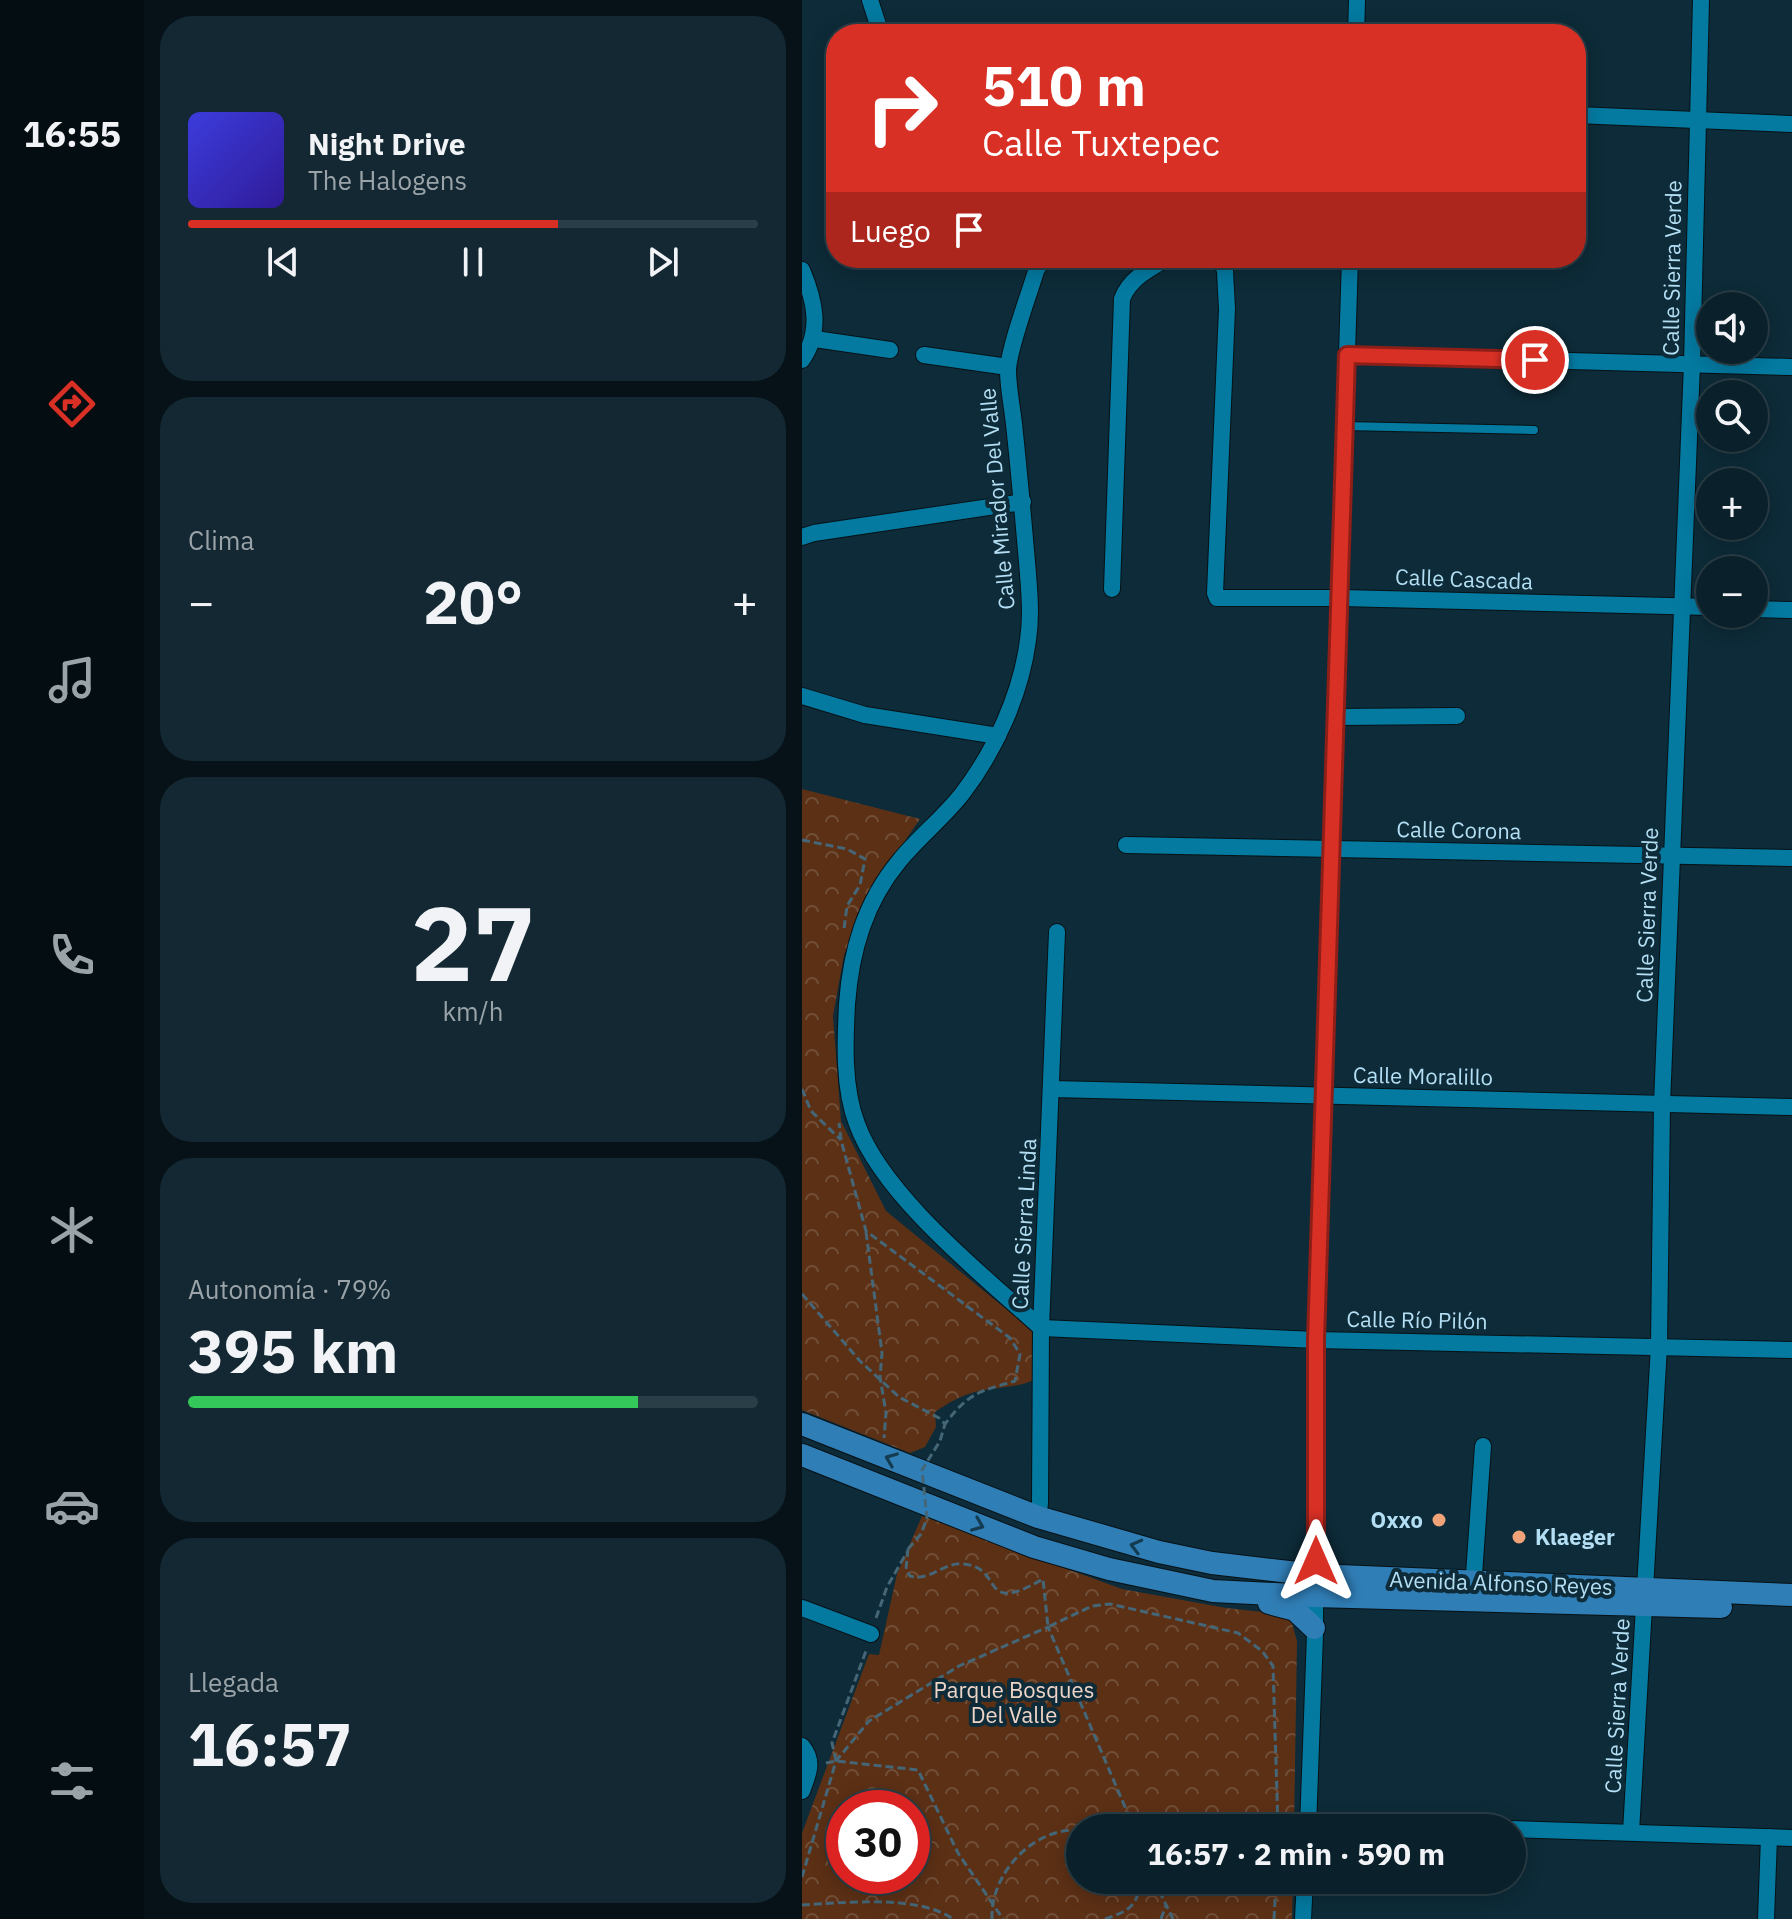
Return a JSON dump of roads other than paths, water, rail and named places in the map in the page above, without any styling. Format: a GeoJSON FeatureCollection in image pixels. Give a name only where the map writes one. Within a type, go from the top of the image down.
{"type":"FeatureCollection","features":[{"type":"Feature","properties":{"kind":"main road","name":"Avenida Alfonso Reyes"},"geometry":{"type":"LineString","coordinates":[[802,1424],[1038,1517],[1159,1552],[1315,1586]]}},
{"type":"Feature","properties":{"kind":"main road","name":"Avenida Alfonso Reyes"},"geometry":{"type":"LineString","coordinates":[[802,1455],[1034,1547],[1109,1569],[1213,1591],[1315,1586],[1473,1590],[1645,1597],[1792,1611]]}},
{"type":"Feature","properties":{"kind":"main road"},"geometry":{"type":"LineString","coordinates":[[1213,1591],[1295,1610],[1314,1628]]}},
{"type":"Feature","properties":{"kind":"main road","name":"Avenida Alfonso Reyes"},"geometry":{"type":"LineString","coordinates":[[1645,1597],[1792,1595]]}},
{"type":"Feature","properties":{"kind":"street"},"geometry":{"type":"LineString","coordinates":[[870,0],[878,24]]}},
{"type":"Feature","properties":{"kind":"street"},"geometry":{"type":"LineString","coordinates":[[1356,24],[1357,0]]}},
{"type":"Feature","properties":{"kind":"street","name":"Calle Sierra Verde"},"geometry":{"type":"LineString","coordinates":[[1631,1832],[1659,1346],[1662,1104],[1692,364],[1701,0]]}},
{"type":"Feature","properties":{"kind":"street"},"geometry":{"type":"LineString","coordinates":[[1586,115],[1792,124]]}},
{"type":"Feature","properties":{"kind":"street","name":"Calle Mirador Del Valle"},"geometry":{"type":"LineString","coordinates":[[1038,268],[1008,367],[1023,502],[1030,611],[1028,641],[1019,679],[998,736],[961,795],[901,858],[881,884],[865,913],[849,986],[846,1056],[855,1120],[864,1143],[893,1185],[1041,1328]]}},
{"type":"Feature","properties":{"kind":"street"},"geometry":{"type":"LineString","coordinates":[[1112,589],[1122,299],[1125,291],[1151,268]]}},
{"type":"Feature","properties":{"kind":"street","name":"Calle Cascada"},"geometry":{"type":"LineString","coordinates":[[1224,268],[1227,309],[1217,598],[1696,606]]}},
{"type":"Feature","properties":{"kind":"street"},"geometry":{"type":"LineString","coordinates":[[1308,1814],[1315,1586],[1316,1340],[1350,268]]}},
{"type":"Feature","properties":{"kind":"street"},"geometry":{"type":"LineString","coordinates":[[802,270],[812,302],[815,339],[802,360]]}},
{"type":"Feature","properties":{"kind":"street"},"geometry":{"type":"LineString","coordinates":[[815,339],[890,350]]}},
{"type":"Feature","properties":{"kind":"street"},"geometry":{"type":"LineString","coordinates":[[924,355],[1008,367]]}},
{"type":"Feature","properties":{"kind":"street"},"geometry":{"type":"LineString","coordinates":[[1347,355],[1792,367]]}},
{"type":"Feature","properties":{"kind":"street"},"geometry":{"type":"LineString","coordinates":[[802,537],[1023,502]]}},
{"type":"Feature","properties":{"kind":"street"},"geometry":{"type":"LineString","coordinates":[[1768,609],[1792,610]]}},
{"type":"Feature","properties":{"kind":"street"},"geometry":{"type":"LineString","coordinates":[[802,696],[865,715],[998,736]]}},
{"type":"Feature","properties":{"kind":"street"},"geometry":{"type":"LineString","coordinates":[[1337,717],[1457,716]]}},
{"type":"Feature","properties":{"kind":"street","name":"Calle Corona"},"geometry":{"type":"LineString","coordinates":[[1126,845],[1792,858]]}},
{"type":"Feature","properties":{"kind":"street","name":"Calle Sierra Linda"},"geometry":{"type":"LineString","coordinates":[[1038,1517],[1041,1328],[1057,932]]}},
{"type":"Feature","properties":{"kind":"street","name":"Calle Moralillo"},"geometry":{"type":"LineString","coordinates":[[1052,1089],[1792,1107]]}},
{"type":"Feature","properties":{"kind":"street","name":"Calle Río Pilón"},"geometry":{"type":"LineString","coordinates":[[1041,1328],[1316,1340],[1792,1350]]}},
{"type":"Feature","properties":{"kind":"street"},"geometry":{"type":"LineString","coordinates":[[1473,1590],[1483,1446]]}},
{"type":"Feature","properties":{"kind":"street"},"geometry":{"type":"LineString","coordinates":[[802,1608],[871,1634]]}},
{"type":"Feature","properties":{"kind":"street"},"geometry":{"type":"LineString","coordinates":[[802,1746],[810,1758],[802,1791]]}},
{"type":"Feature","properties":{"kind":"street"},"geometry":{"type":"LineString","coordinates":[[1526,1829],[1792,1838]]}},
{"type":"Feature","properties":{"kind":"street"},"geometry":{"type":"LineString","coordinates":[[1766,1919],[1769,1837]]}},
{"type":"Feature","properties":{"kind":"street"},"geometry":{"type":"LineString","coordinates":[[1303,1919],[1304,1894]]}},
{"type":"Feature","properties":{"kind":"lane"},"geometry":{"type":"LineString","coordinates":[[1344,426],[1534,430]]}},
{"type":"Feature","properties":{"kind":"place","name":"Oxxo"},"geometry":{"type":"Point","coordinates":[1439,1520]}},
{"type":"Feature","properties":{"kind":"place","name":"Klaeger"},"geometry":{"type":"Point","coordinates":[1519,1537]}},
{"type":"Feature","properties":{"kind":"park label","name":"Parque Bosques Del Valle"},"geometry":{"type":"Point","coordinates":[1014,1702]}}]}
